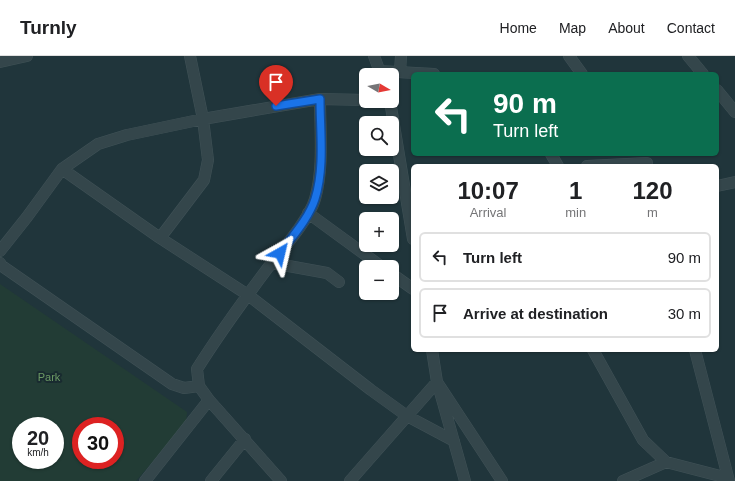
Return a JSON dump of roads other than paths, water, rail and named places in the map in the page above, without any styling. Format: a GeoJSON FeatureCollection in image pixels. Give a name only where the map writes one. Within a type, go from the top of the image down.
{"type":"FeatureCollection","features":[{"type":"Feature","properties":{"kind":"street"},"geometry":{"type":"LineString","coordinates":[[0,62],[26,56]]}},
{"type":"Feature","properties":{"kind":"street"},"geometry":{"type":"LineString","coordinates":[[160,238],[204,180],[208,160],[203,118],[190,56]]}},
{"type":"Feature","properties":{"kind":"street"},"geometry":{"type":"LineString","coordinates":[[374,56],[378,68]]}},
{"type":"Feature","properties":{"kind":"street"},"geometry":{"type":"LineString","coordinates":[[401,56],[400,72],[411,73]]}},
{"type":"Feature","properties":{"kind":"street"},"geometry":{"type":"LineString","coordinates":[[569,56],[581,72]]}},
{"type":"Feature","properties":{"kind":"street"},"geometry":{"type":"LineString","coordinates":[[688,56],[701,72]]}},
{"type":"Feature","properties":{"kind":"street"},"geometry":{"type":"LineString","coordinates":[[719,92],[735,112]]}},
{"type":"Feature","properties":{"kind":"street"},"geometry":{"type":"LineString","coordinates":[[281,481],[209,400],[199,386],[197,369],[248,295],[308,213],[315,200],[321,168],[320,99]]}},
{"type":"Feature","properties":{"kind":"street"},"geometry":{"type":"LineString","coordinates":[[0,251],[62,169],[98,144],[127,135],[203,118],[320,99],[359,100]]}},
{"type":"Feature","properties":{"kind":"street"},"geometry":{"type":"LineString","coordinates":[[391,108],[411,227]]}},
{"type":"Feature","properties":{"kind":"street"},"geometry":{"type":"LineString","coordinates":[[610,164],[644,161]]}},
{"type":"Feature","properties":{"kind":"street"},"geometry":{"type":"LineString","coordinates":[[62,169],[160,238],[248,295],[365,386],[407,416],[454,441]]}},
{"type":"Feature","properties":{"kind":"street"},"geometry":{"type":"LineString","coordinates":[[719,186],[735,182]]}},
{"type":"Feature","properties":{"kind":"street"},"geometry":{"type":"LineString","coordinates":[[308,213],[372,260]]}},
{"type":"Feature","properties":{"kind":"street"},"geometry":{"type":"LineString","coordinates":[[0,263],[2,266],[172,384],[184,388],[199,386]]}},
{"type":"Feature","properties":{"kind":"street"},"geometry":{"type":"LineString","coordinates":[[272,263],[327,273],[339,282]]}},
{"type":"Feature","properties":{"kind":"street"},"geometry":{"type":"LineString","coordinates":[[399,279],[411,288]]}},
{"type":"Feature","properties":{"kind":"street"},"geometry":{"type":"LineString","coordinates":[[432,352],[437,382],[465,481]]}},
{"type":"Feature","properties":{"kind":"street"},"geometry":{"type":"LineString","coordinates":[[594,352],[643,440],[666,462],[728,480]]}},
{"type":"Feature","properties":{"kind":"street"},"geometry":{"type":"LineString","coordinates":[[696,352],[728,480]]}},
{"type":"Feature","properties":{"kind":"street"},"geometry":{"type":"LineString","coordinates":[[350,481],[437,382]]}},
{"type":"Feature","properties":{"kind":"street"},"geometry":{"type":"LineString","coordinates":[[437,382],[502,481]]}},
{"type":"Feature","properties":{"kind":"street"},"geometry":{"type":"LineString","coordinates":[[145,481],[209,400]]}},
{"type":"Feature","properties":{"kind":"street"},"geometry":{"type":"LineString","coordinates":[[211,481],[245,439]]}},
{"type":"Feature","properties":{"kind":"street"},"geometry":{"type":"LineString","coordinates":[[623,481],[666,462]]}},
{"type":"Feature","properties":{"kind":"park label","name":"Park"},"geometry":{"type":"Point","coordinates":[49,377]}}]}
